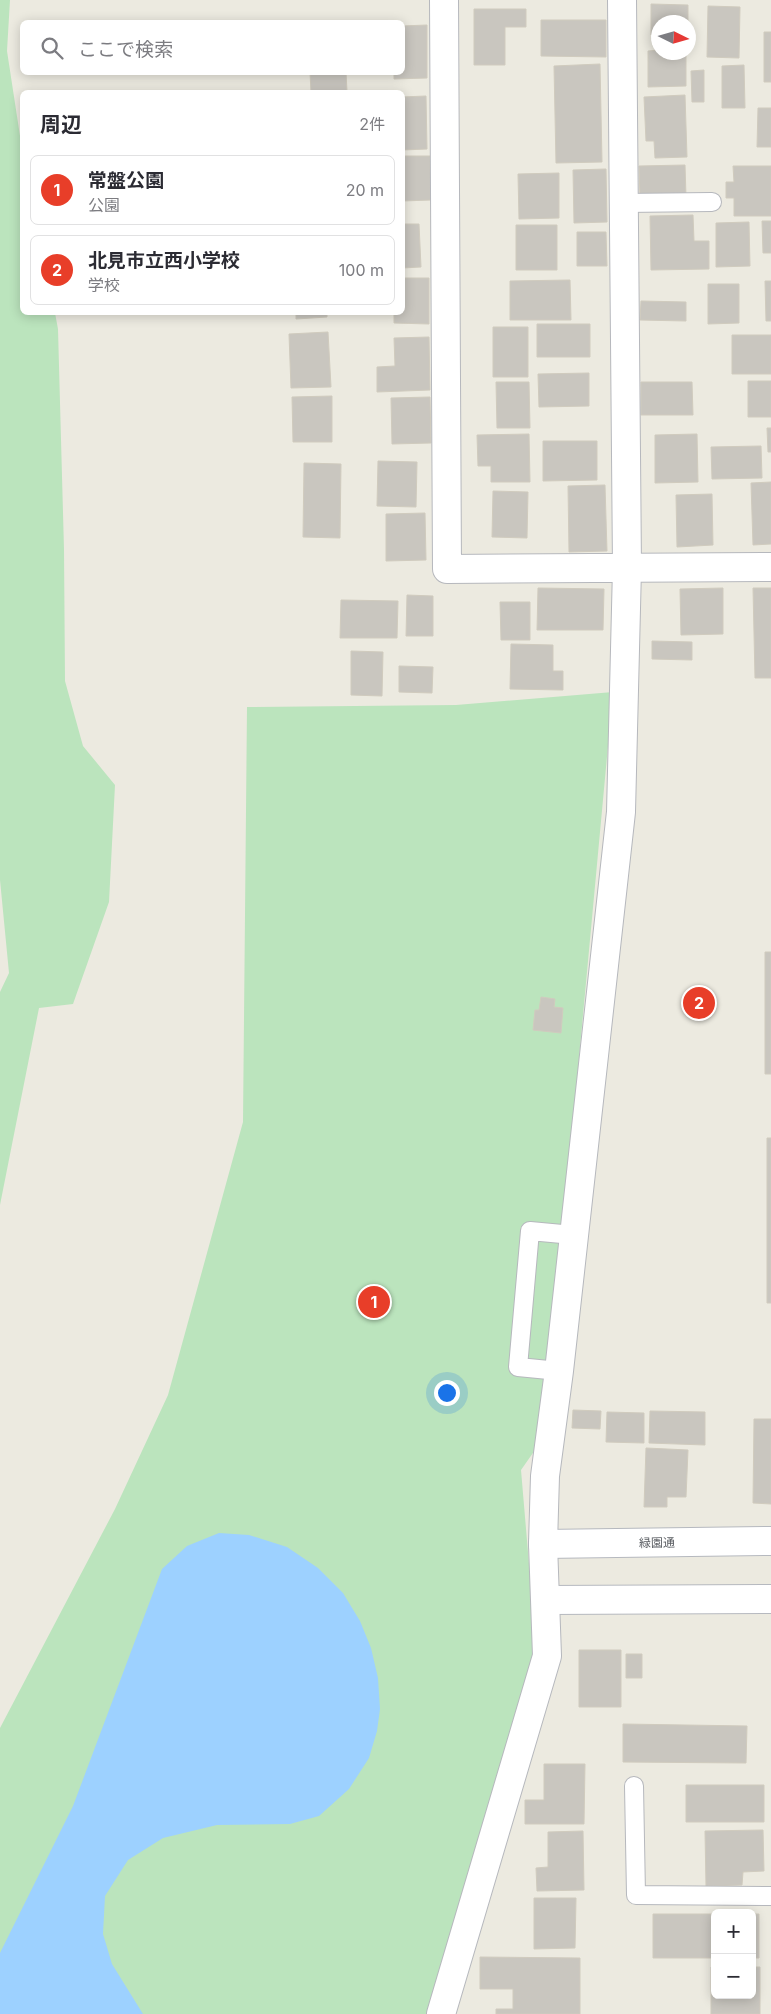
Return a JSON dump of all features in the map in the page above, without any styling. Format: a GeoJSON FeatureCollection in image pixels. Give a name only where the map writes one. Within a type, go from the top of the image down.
{"type":"FeatureCollection","features":[{"type":"Feature","properties":{"kind":"street"},"geometry":{"type":"LineString","coordinates":[[444,0],[447,569],[771,567]]}},
{"type":"Feature","properties":{"kind":"street"},"geometry":{"type":"LineString","coordinates":[[441,2014],[547,1656],[543,1544],[545,1476],[559,1371],[621,812],[627,568],[622,0]]}},
{"type":"Feature","properties":{"kind":"street","name":"緑園通"},"geometry":{"type":"LineString","coordinates":[[543,1544],[771,1541]]}},
{"type":"Feature","properties":{"kind":"street"},"geometry":{"type":"LineString","coordinates":[[546,1600],[771,1599]]}},
{"type":"Feature","properties":{"kind":"lane"},"geometry":{"type":"LineString","coordinates":[[624,203],[712,202]]}},
{"type":"Feature","properties":{"kind":"lane"},"geometry":{"type":"LineString","coordinates":[[559,1371],[518,1367],[530,1231],[573,1235]]}},
{"type":"Feature","properties":{"kind":"lane"},"geometry":{"type":"LineString","coordinates":[[634,1786],[636,1895],[771,1896]]}},
{"type":"Feature","properties":{"kind":"green space"},"geometry":{"type":"Polygon","coordinates":[[[0,0],[10,0],[7,51],[20,136],[20,315],[55,315],[58,329],[64,549],[65,681],[83,746],[115,785],[109,902],[73,1004],[39,1008],[0,1205],[0,992],[9,973],[0,880],[0,0]]]}},
{"type":"Feature","properties":{"kind":"green space"},"geometry":{"type":"Polygon","coordinates":[[[613,692],[565,1209],[535,1450],[521,1470],[537,1658],[430,2014],[0,2014],[0,1728],[115,1509],[168,1395],[243,1122],[247,707],[456,705],[613,692]]]}},
{"type":"Feature","properties":{"kind":"water"},"geometry":{"type":"Polygon","coordinates":[[[219,1533],[249,1535],[287,1547],[318,1568],[343,1593],[360,1621],[371,1648],[378,1678],[380,1709],[377,1731],[369,1758],[349,1789],[319,1816],[290,1824],[217,1825],[163,1838],[128,1860],[105,1896],[103,1934],[112,1964],[143,2014],[0,2014],[0,1953],[73,1806],[162,1569],[187,1546],[219,1533]]]}},
{"type":"Feature","properties":{"kind":"building"},"geometry":{"type":"Polygon","coordinates":[[[651,4],[688,5],[688,15],[651,15],[651,4]]]}},
{"type":"Feature","properties":{"kind":"building"},"geometry":{"type":"Polygon","coordinates":[[[708,6],[740,7],[739,58],[707,57],[708,6]]]}},
{"type":"Feature","properties":{"kind":"building"},"geometry":{"type":"Polygon","coordinates":[[[474,9],[526,9],[526,27],[505,27],[505,65],[474,65],[474,9]]]}},
{"type":"Feature","properties":{"kind":"building"},"geometry":{"type":"Polygon","coordinates":[[[541,20],[606,20],[606,57],[541,56],[541,20]]]}},
{"type":"Feature","properties":{"kind":"building"},"geometry":{"type":"Polygon","coordinates":[[[427,25],[427,78],[394,79],[394,75],[405,75],[405,26],[427,25]]]}},
{"type":"Feature","properties":{"kind":"building"},"geometry":{"type":"Polygon","coordinates":[[[764,32],[771,32],[771,82],[764,82],[764,32]]]}},
{"type":"Feature","properties":{"kind":"building"},"geometry":{"type":"Polygon","coordinates":[[[648,51],[651,51],[651,60],[686,60],[686,86],[648,87],[648,51]]]}},
{"type":"Feature","properties":{"kind":"building"},"geometry":{"type":"Polygon","coordinates":[[[600,64],[602,162],[556,163],[554,66],[600,64]]]}},
{"type":"Feature","properties":{"kind":"building"},"geometry":{"type":"Polygon","coordinates":[[[744,65],[745,108],[722,108],[722,66],[744,65]]]}},
{"type":"Feature","properties":{"kind":"building"},"geometry":{"type":"Polygon","coordinates":[[[704,70],[704,102],[692,102],[691,71],[704,70]]]}},
{"type":"Feature","properties":{"kind":"building"},"geometry":{"type":"Polygon","coordinates":[[[310,75],[346,75],[347,90],[311,90],[310,75]]]}},
{"type":"Feature","properties":{"kind":"building"},"geometry":{"type":"Polygon","coordinates":[[[685,95],[687,157],[655,158],[654,141],[646,141],[644,97],[685,95]]]}},
{"type":"Feature","properties":{"kind":"building"},"geometry":{"type":"Polygon","coordinates":[[[426,96],[427,149],[405,150],[405,97],[426,96]]]}},
{"type":"Feature","properties":{"kind":"building"},"geometry":{"type":"Polygon","coordinates":[[[758,108],[771,108],[771,147],[757,147],[758,108]]]}},
{"type":"Feature","properties":{"kind":"building"},"geometry":{"type":"Polygon","coordinates":[[[405,156],[430,156],[431,200],[405,201],[405,156]]]}},
{"type":"Feature","properties":{"kind":"building"},"geometry":{"type":"Polygon","coordinates":[[[685,165],[686,197],[640,198],[639,166],[685,165]]]}},
{"type":"Feature","properties":{"kind":"building"},"geometry":{"type":"Polygon","coordinates":[[[733,166],[771,166],[771,216],[734,216],[734,198],[726,198],[726,182],[734,182],[733,166]]]}},
{"type":"Feature","properties":{"kind":"building"},"geometry":{"type":"Polygon","coordinates":[[[606,169],[607,222],[574,223],[573,170],[606,169]]]}},
{"type":"Feature","properties":{"kind":"building"},"geometry":{"type":"Polygon","coordinates":[[[559,173],[559,218],[519,219],[518,174],[559,173]]]}},
{"type":"Feature","properties":{"kind":"building"},"geometry":{"type":"Polygon","coordinates":[[[693,215],[694,241],[709,241],[709,269],[651,270],[650,216],[693,215]]]}},
{"type":"Feature","properties":{"kind":"building"},"geometry":{"type":"Polygon","coordinates":[[[762,221],[771,221],[771,253],[763,253],[762,221]]]}},
{"type":"Feature","properties":{"kind":"building"},"geometry":{"type":"Polygon","coordinates":[[[749,222],[750,266],[716,267],[716,223],[749,222]]]}},
{"type":"Feature","properties":{"kind":"building"},"geometry":{"type":"Polygon","coordinates":[[[405,224],[419,224],[421,267],[405,268],[405,224]]]}},
{"type":"Feature","properties":{"kind":"building"},"geometry":{"type":"Polygon","coordinates":[[[516,225],[557,225],[557,270],[516,270],[516,225]]]}},
{"type":"Feature","properties":{"kind":"building"},"geometry":{"type":"Polygon","coordinates":[[[577,232],[606,232],[607,266],[577,266],[577,232]]]}},
{"type":"Feature","properties":{"kind":"building"},"geometry":{"type":"Polygon","coordinates":[[[405,278],[429,278],[429,324],[394,323],[394,315],[405,315],[405,278]]]}},
{"type":"Feature","properties":{"kind":"building"},"geometry":{"type":"Polygon","coordinates":[[[570,280],[571,320],[510,320],[510,281],[570,280]]]}},
{"type":"Feature","properties":{"kind":"building"},"geometry":{"type":"Polygon","coordinates":[[[765,281],[771,281],[771,321],[766,321],[765,281]]]}},
{"type":"Feature","properties":{"kind":"building"},"geometry":{"type":"Polygon","coordinates":[[[708,284],[739,284],[739,323],[708,324],[708,284]]]}},
{"type":"Feature","properties":{"kind":"building"},"geometry":{"type":"Polygon","coordinates":[[[641,301],[686,302],[686,321],[640,320],[641,301]]]}},
{"type":"Feature","properties":{"kind":"building"},"geometry":{"type":"Polygon","coordinates":[[[296,315],[327,315],[327,317],[296,319],[296,315]]]}},
{"type":"Feature","properties":{"kind":"building"},"geometry":{"type":"Polygon","coordinates":[[[537,324],[590,324],[590,357],[537,357],[537,324]]]}},
{"type":"Feature","properties":{"kind":"building"},"geometry":{"type":"Polygon","coordinates":[[[493,327],[528,327],[528,377],[493,377],[493,327]]]}},
{"type":"Feature","properties":{"kind":"building"},"geometry":{"type":"Polygon","coordinates":[[[328,332],[331,387],[291,388],[289,334],[328,332]]]}},
{"type":"Feature","properties":{"kind":"building"},"geometry":{"type":"Polygon","coordinates":[[[732,335],[771,335],[771,374],[732,374],[732,335]]]}},
{"type":"Feature","properties":{"kind":"building"},"geometry":{"type":"Polygon","coordinates":[[[429,337],[430,390],[377,392],[377,367],[395,366],[394,338],[429,337]]]}},
{"type":"Feature","properties":{"kind":"building"},"geometry":{"type":"Polygon","coordinates":[[[589,373],[589,406],[539,407],[538,374],[589,373]]]}},
{"type":"Feature","properties":{"kind":"building"},"geometry":{"type":"Polygon","coordinates":[[[748,381],[771,381],[771,417],[748,417],[748,381]]]}},
{"type":"Feature","properties":{"kind":"building"},"geometry":{"type":"Polygon","coordinates":[[[496,382],[529,382],[530,428],[497,428],[496,382]]]}},
{"type":"Feature","properties":{"kind":"building"},"geometry":{"type":"Polygon","coordinates":[[[641,382],[692,382],[693,415],[641,415],[641,382]]]}},
{"type":"Feature","properties":{"kind":"building"},"geometry":{"type":"Polygon","coordinates":[[[332,396],[332,442],[293,442],[292,397],[332,396]]]}},
{"type":"Feature","properties":{"kind":"building"},"geometry":{"type":"Polygon","coordinates":[[[430,397],[431,443],[392,444],[391,398],[430,397]]]}},
{"type":"Feature","properties":{"kind":"building"},"geometry":{"type":"Polygon","coordinates":[[[767,428],[771,428],[771,452],[768,452],[767,428]]]}},
{"type":"Feature","properties":{"kind":"building"},"geometry":{"type":"Polygon","coordinates":[[[529,434],[530,482],[491,482],[491,466],[478,466],[477,435],[529,434]]]}},
{"type":"Feature","properties":{"kind":"building"},"geometry":{"type":"Polygon","coordinates":[[[697,434],[698,482],[655,483],[655,435],[697,434]]]}},
{"type":"Feature","properties":{"kind":"building"},"geometry":{"type":"Polygon","coordinates":[[[543,441],[597,441],[597,480],[543,481],[543,441]]]}},
{"type":"Feature","properties":{"kind":"building"},"geometry":{"type":"Polygon","coordinates":[[[761,446],[762,478],[712,479],[711,447],[761,446]]]}},
{"type":"Feature","properties":{"kind":"building"},"geometry":{"type":"Polygon","coordinates":[[[378,461],[417,462],[416,507],[377,506],[378,461]]]}},
{"type":"Feature","properties":{"kind":"building"},"geometry":{"type":"Polygon","coordinates":[[[304,463],[341,464],[340,538],[303,537],[304,463]]]}},
{"type":"Feature","properties":{"kind":"building"},"geometry":{"type":"Polygon","coordinates":[[[771,482],[771,544],[753,545],[751,483],[771,482]]]}},
{"type":"Feature","properties":{"kind":"building"},"geometry":{"type":"Polygon","coordinates":[[[605,485],[607,551],[569,552],[568,486],[605,485]]]}},
{"type":"Feature","properties":{"kind":"building"},"geometry":{"type":"Polygon","coordinates":[[[493,491],[528,492],[527,538],[492,537],[493,491]]]}},
{"type":"Feature","properties":{"kind":"building"},"geometry":{"type":"Polygon","coordinates":[[[712,494],[713,545],[677,547],[676,495],[712,494]]]}},
{"type":"Feature","properties":{"kind":"building"},"geometry":{"type":"Polygon","coordinates":[[[425,513],[426,560],[386,561],[386,514],[425,513]]]}},
{"type":"Feature","properties":{"kind":"building"},"geometry":{"type":"Polygon","coordinates":[[[538,588],[604,589],[603,630],[537,630],[538,588]]]}},
{"type":"Feature","properties":{"kind":"building"},"geometry":{"type":"Polygon","coordinates":[[[723,588],[723,634],[681,635],[680,589],[723,588]]]}},
{"type":"Feature","properties":{"kind":"building"},"geometry":{"type":"Polygon","coordinates":[[[753,588],[771,588],[771,678],[755,678],[753,588]]]}},
{"type":"Feature","properties":{"kind":"building"},"geometry":{"type":"Polygon","coordinates":[[[407,595],[433,596],[433,636],[406,636],[407,595]]]}},
{"type":"Feature","properties":{"kind":"building"},"geometry":{"type":"Polygon","coordinates":[[[341,600],[398,601],[397,638],[340,638],[341,600]]]}},
{"type":"Feature","properties":{"kind":"building"},"geometry":{"type":"Polygon","coordinates":[[[500,602],[530,602],[530,640],[501,640],[500,602]]]}},
{"type":"Feature","properties":{"kind":"building"},"geometry":{"type":"Polygon","coordinates":[[[652,641],[692,642],[692,660],[652,659],[652,641]]]}},
{"type":"Feature","properties":{"kind":"building"},"geometry":{"type":"Polygon","coordinates":[[[511,644],[553,645],[553,671],[563,671],[563,690],[510,689],[511,644]]]}},
{"type":"Feature","properties":{"kind":"building"},"geometry":{"type":"Polygon","coordinates":[[[351,651],[383,652],[382,696],[351,695],[351,651]]]}},
{"type":"Feature","properties":{"kind":"building"},"geometry":{"type":"Polygon","coordinates":[[[399,666],[433,667],[432,693],[399,692],[399,666]]]}},
{"type":"Feature","properties":{"kind":"building"},"geometry":{"type":"Polygon","coordinates":[[[765,952],[771,952],[771,1074],[765,1074],[765,952]]]}},
{"type":"Feature","properties":{"kind":"building"},"geometry":{"type":"Polygon","coordinates":[[[541,997],[555,999],[554,1007],[563,1008],[561,1033],[533,1030],[535,1010],[539,1010],[541,997]]]}},
{"type":"Feature","properties":{"kind":"building"},"geometry":{"type":"Polygon","coordinates":[[[767,1138],[771,1138],[771,1303],[767,1303],[767,1138]]]}},
{"type":"Feature","properties":{"kind":"building"},"geometry":{"type":"Polygon","coordinates":[[[573,1410],[601,1411],[600,1429],[572,1428],[573,1410]]]}},
{"type":"Feature","properties":{"kind":"building"},"geometry":{"type":"Polygon","coordinates":[[[650,1411],[705,1412],[705,1445],[649,1443],[650,1411]]]}},
{"type":"Feature","properties":{"kind":"building"},"geometry":{"type":"Polygon","coordinates":[[[607,1412],[644,1413],[644,1443],[606,1442],[607,1412]]]}},
{"type":"Feature","properties":{"kind":"building"},"geometry":{"type":"Polygon","coordinates":[[[754,1419],[771,1419],[771,1504],[753,1503],[754,1419]]]}},
{"type":"Feature","properties":{"kind":"building"},"geometry":{"type":"Polygon","coordinates":[[[646,1448],[688,1450],[686,1497],[667,1497],[667,1507],[644,1507],[646,1448]]]}},
{"type":"Feature","properties":{"kind":"building"},"geometry":{"type":"Polygon","coordinates":[[[579,1650],[621,1650],[621,1707],[579,1707],[579,1650]]]}},
{"type":"Feature","properties":{"kind":"building"},"geometry":{"type":"Polygon","coordinates":[[[626,1654],[642,1654],[642,1678],[626,1678],[626,1654]]]}},
{"type":"Feature","properties":{"kind":"building"},"geometry":{"type":"Polygon","coordinates":[[[623,1724],[747,1726],[746,1763],[623,1762],[623,1724]]]}},
{"type":"Feature","properties":{"kind":"building"},"geometry":{"type":"Polygon","coordinates":[[[544,1764],[585,1764],[584,1824],[525,1824],[525,1800],[544,1800],[544,1764]]]}},
{"type":"Feature","properties":{"kind":"building"},"geometry":{"type":"Polygon","coordinates":[[[686,1785],[764,1785],[764,1822],[686,1822],[686,1785]]]}},
{"type":"Feature","properties":{"kind":"building"},"geometry":{"type":"Polygon","coordinates":[[[763,1830],[764,1871],[743,1872],[742,1885],[706,1886],[705,1831],[763,1830]]]}},
{"type":"Feature","properties":{"kind":"building"},"geometry":{"type":"Polygon","coordinates":[[[583,1831],[584,1890],[537,1891],[536,1868],[548,1867],[548,1832],[583,1831]]]}},
{"type":"Feature","properties":{"kind":"building"},"geometry":{"type":"Polygon","coordinates":[[[534,1898],[576,1898],[575,1948],[534,1949],[534,1898]]]}},
{"type":"Feature","properties":{"kind":"building"},"geometry":{"type":"Polygon","coordinates":[[[653,1914],[711,1914],[711,1958],[653,1958],[653,1914]]]}},
{"type":"Feature","properties":{"kind":"building"},"geometry":{"type":"Polygon","coordinates":[[[756,1914],[759,1914],[759,1958],[756,1958],[756,1914]]]}},
{"type":"Feature","properties":{"kind":"building"},"geometry":{"type":"Polygon","coordinates":[[[480,1957],[580,1958],[580,2014],[496,2014],[496,2009],[513,2009],[513,1989],[480,1989],[480,1957]]]}},
{"type":"Feature","properties":{"kind":"building"},"geometry":{"type":"Polygon","coordinates":[[[756,1967],[760,1967],[760,2014],[711,2014],[711,1999],[756,1999],[756,1967]]]}},
{"type":"Feature","properties":{"kind":"place","name":"北見市立西小学校"},"geometry":{"type":"Point","coordinates":[699,1003]}},
{"type":"Feature","properties":{"kind":"place","name":"常盤公園"},"geometry":{"type":"Point","coordinates":[374,1302]}}]}
